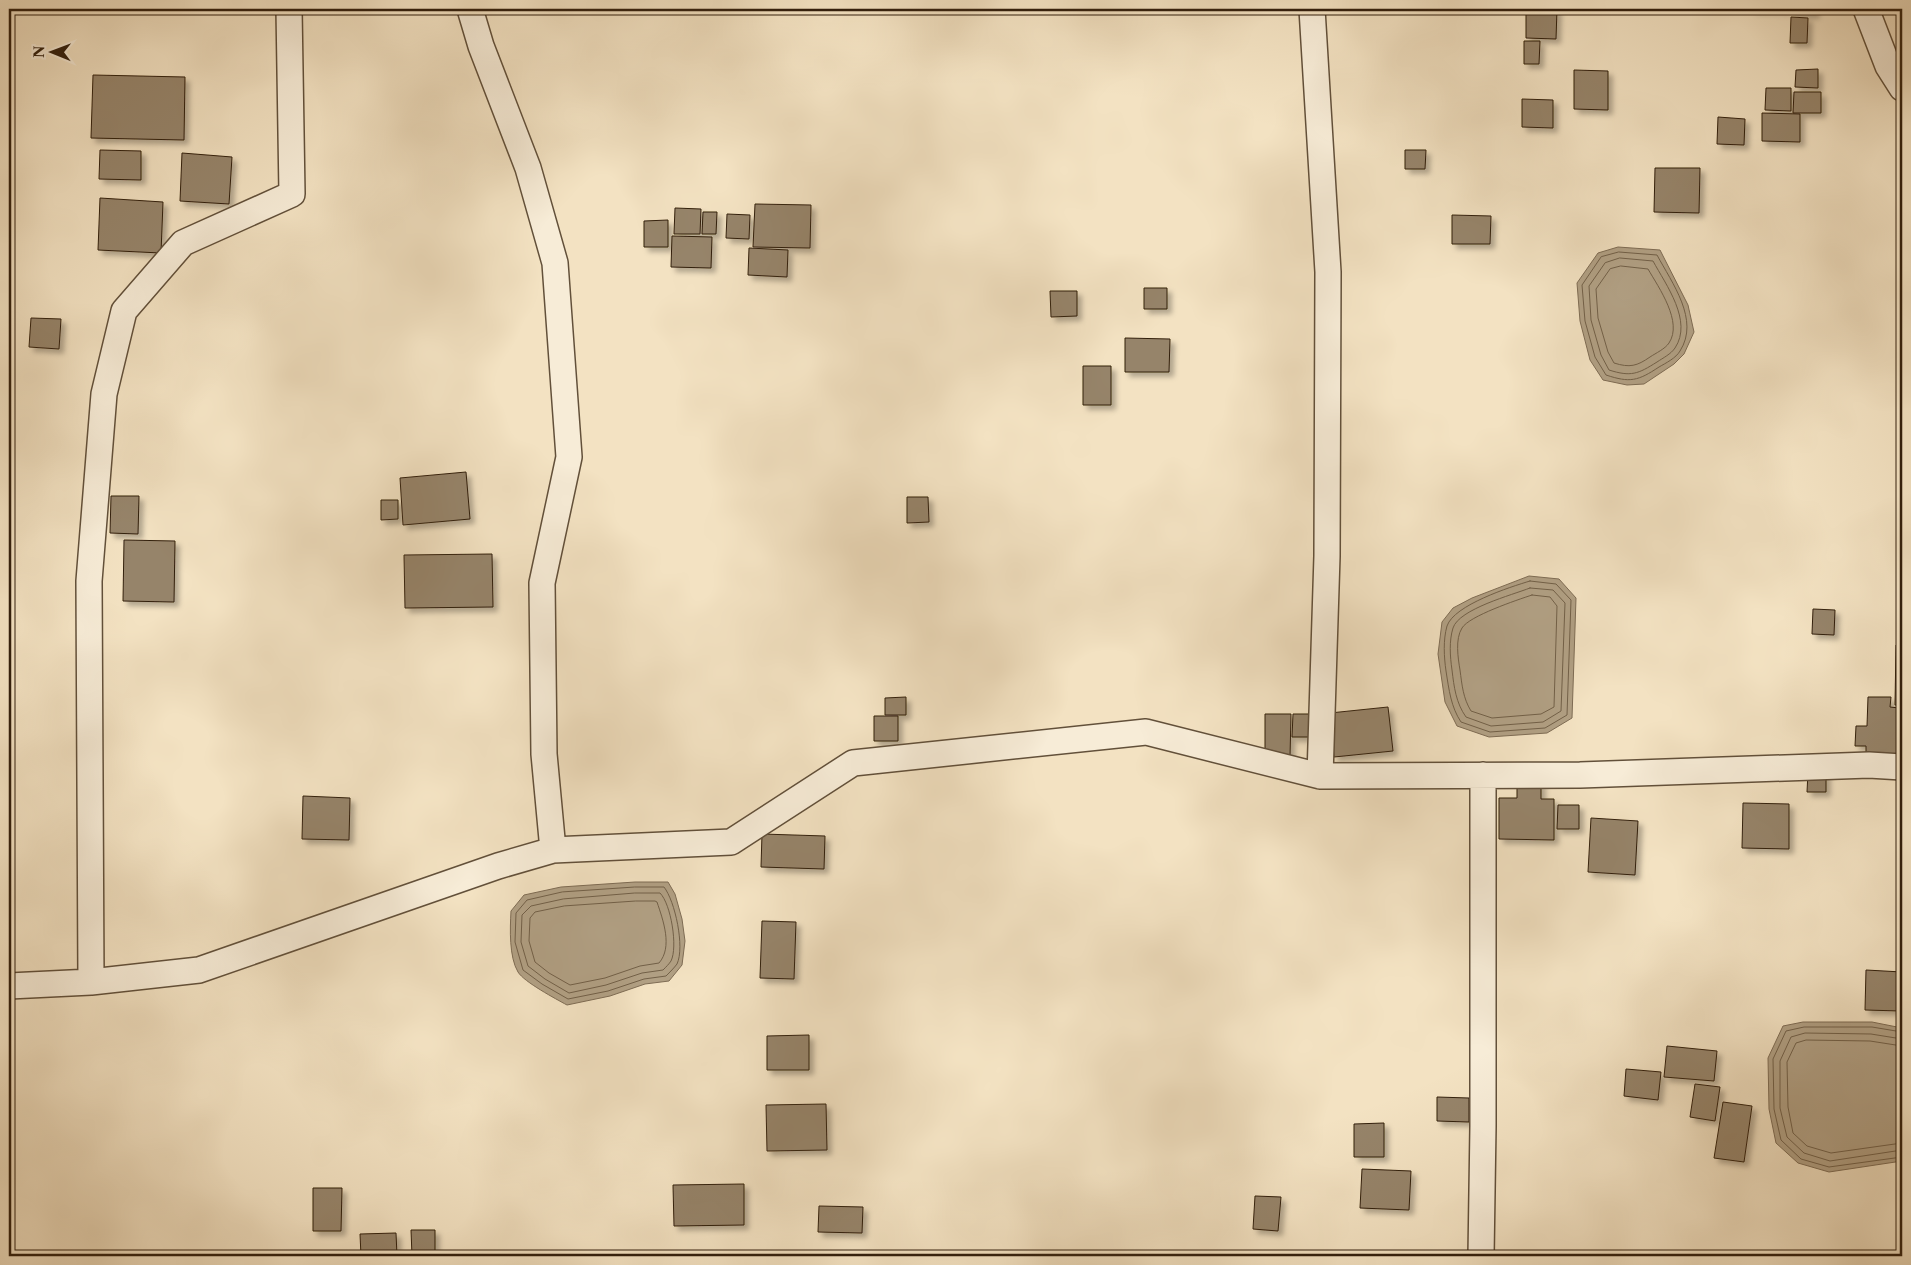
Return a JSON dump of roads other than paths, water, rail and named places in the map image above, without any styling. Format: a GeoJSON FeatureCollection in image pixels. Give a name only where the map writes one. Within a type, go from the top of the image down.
{"type":"FeatureCollection","features":[{"type":"Feature","properties":{"kind":"street"},"geometry":{"type":"LineString","coordinates":[[91,982],[89,581],[104,394],[124,311],[183,243],[292,194],[289,9]]}},
{"type":"Feature","properties":{"kind":"street"},"geometry":{"type":"LineString","coordinates":[[470,9],[481,46],[528,168],[555,263],[569,457],[542,583],[544,754],[553,850]]}},
{"type":"Feature","properties":{"kind":"street"},"geometry":{"type":"LineString","coordinates":[[1312,9],[1328,272],[1327,556],[1320,776]]}},
{"type":"Feature","properties":{"kind":"street"},"geometry":{"type":"LineString","coordinates":[[1866,9],[1888,66],[1902,88]]}},
{"type":"Feature","properties":{"kind":"street"},"geometry":{"type":"LineString","coordinates":[[9,986],[91,982],[199,970],[498,866],[553,850],[732,842],[853,763],[1146,732],[1320,776],[1580,775],[1869,765],[1902,767]]}},
{"type":"Feature","properties":{"kind":"street"},"geometry":{"type":"LineString","coordinates":[[1481,1256],[1483,775]]}},
{"type":"Feature","properties":{"kind":"water"},"geometry":{"type":"Polygon","coordinates":[[[1618,247],[1660,250],[1688,305],[1694,332],[1684,354],[1674,364],[1644,384],[1627,385],[1603,380],[1590,360],[1580,321],[1577,283],[1598,253],[1618,247]]]}},
{"type":"Feature","properties":{"kind":"water"},"geometry":{"type":"Polygon","coordinates":[[[1529,576],[1559,579],[1576,598],[1572,718],[1547,733],[1489,737],[1457,726],[1445,702],[1438,654],[1442,622],[1453,608],[1472,598],[1529,576]]]}},
{"type":"Feature","properties":{"kind":"water"},"geometry":{"type":"Polygon","coordinates":[[[635,882],[668,882],[675,894],[682,919],[685,941],[682,965],[669,981],[645,984],[610,996],[567,1005],[548,995],[521,976],[513,959],[510,934],[511,911],[524,895],[561,887],[635,882]]]}},
{"type":"Feature","properties":{"kind":"water"},"geometry":{"type":"Polygon","coordinates":[[[1803,1022],[1872,1022],[1902,1028],[1902,1161],[1829,1172],[1798,1163],[1776,1143],[1769,1109],[1768,1058],[1783,1026],[1803,1022]]]}}]}
